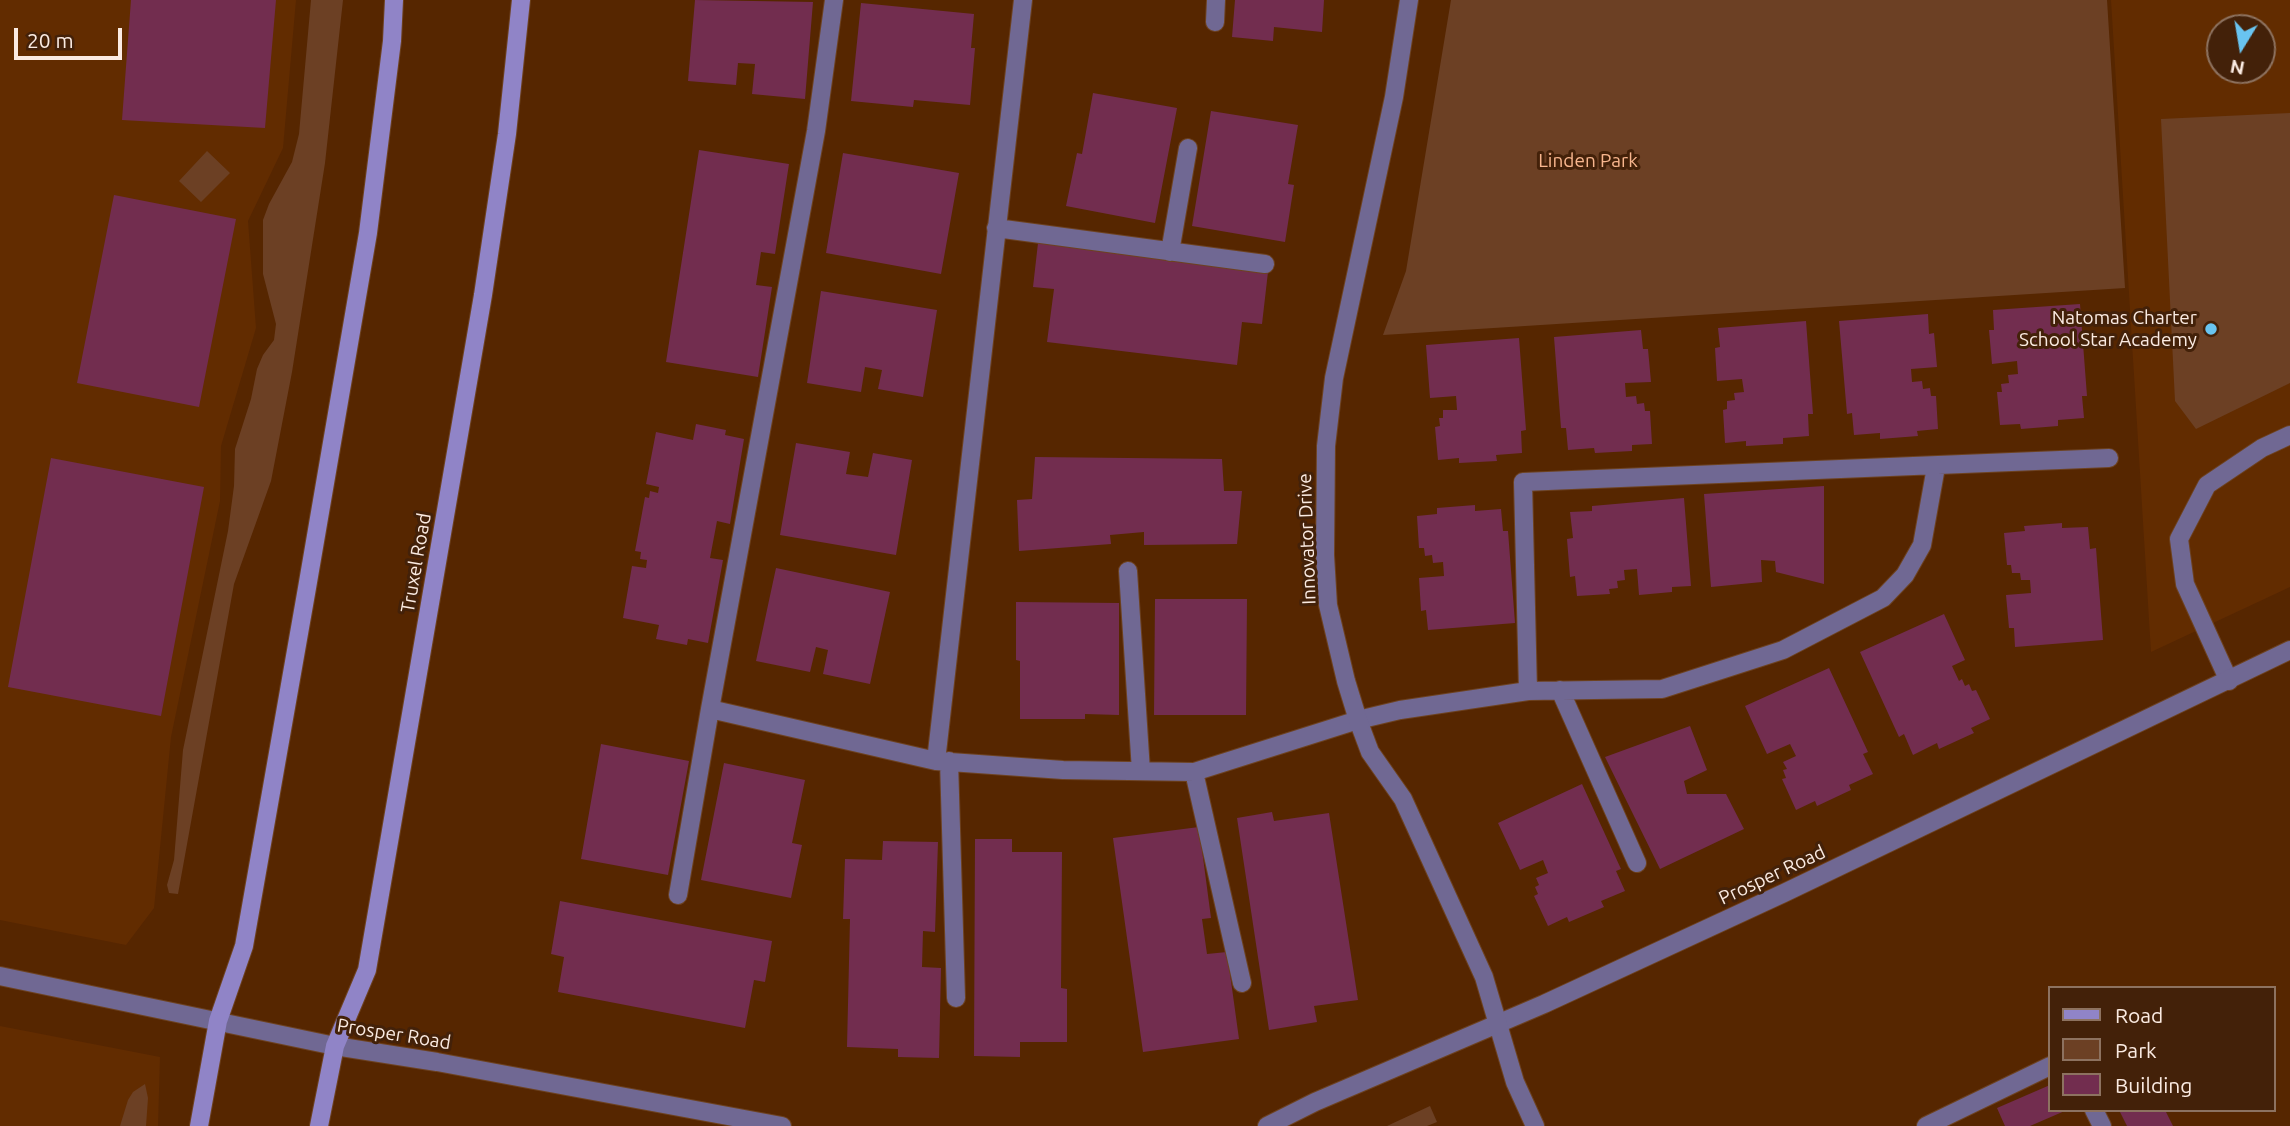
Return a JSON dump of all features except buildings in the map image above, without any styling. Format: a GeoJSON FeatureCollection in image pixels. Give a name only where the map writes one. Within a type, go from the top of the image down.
{"type":"FeatureCollection","features":[{"type":"Feature","properties":{"kind":"main road"},"geometry":{"type":"LineString","coordinates":[[199,1126],[218,1021],[244,946],[312,561],[368,233],[392,41],[394,0]]}},
{"type":"Feature","properties":{"kind":"main road","name":"Truxel Road"},"geometry":{"type":"LineString","coordinates":[[320,1126],[335,1046],[367,970],[483,295],[507,134],[521,0]]}},
{"type":"Feature","properties":{"kind":"street"},"geometry":{"type":"LineString","coordinates":[[678,895],[816,131],[834,0]]}},
{"type":"Feature","properties":{"kind":"street"},"geometry":{"type":"LineString","coordinates":[[956,998],[942,761],[996,228],[1023,0]]}},
{"type":"Feature","properties":{"kind":"street"},"geometry":{"type":"LineString","coordinates":[[1215,22],[1216,0]]}},
{"type":"Feature","properties":{"kind":"street","name":"Innovator Drive"},"geometry":{"type":"LineString","coordinates":[[1409,0],[1394,97],[1334,378],[1326,446],[1325,555],[1328,605],[1358,720],[1370,752],[1403,799],[1485,977],[1515,1082],[1535,1126]]}},
{"type":"Feature","properties":{"kind":"street"},"geometry":{"type":"LineString","coordinates":[[1170,252],[1188,148]]}},
{"type":"Feature","properties":{"kind":"street"},"geometry":{"type":"LineString","coordinates":[[996,228],[1265,264]]}},
{"type":"Feature","properties":{"kind":"street"},"geometry":{"type":"LineString","coordinates":[[2229,681],[2185,584],[2179,539],[2207,485],[2262,448],[2290,436]]}},
{"type":"Feature","properties":{"kind":"street"},"geometry":{"type":"LineString","coordinates":[[1528,691],[1523,482],[2109,458]]}},
{"type":"Feature","properties":{"kind":"street"},"geometry":{"type":"LineString","coordinates":[[710,709],[942,761],[1063,770],[1194,772],[1358,720],[1400,710],[1528,691],[1662,689],[1783,650],[1883,598],[1905,576],[1922,545],[1936,467]]}},
{"type":"Feature","properties":{"kind":"street"},"geometry":{"type":"LineString","coordinates":[[1128,571],[1141,771]]}},
{"type":"Feature","properties":{"kind":"street","name":"Prosper Road"},"geometry":{"type":"LineString","coordinates":[[1267,1126],[1315,1102],[1497,1024],[1771,899],[2290,650]]}},
{"type":"Feature","properties":{"kind":"street"},"geometry":{"type":"LineString","coordinates":[[1560,690],[1637,863]]}},
{"type":"Feature","properties":{"kind":"street"},"geometry":{"type":"LineString","coordinates":[[1194,772],[1242,983]]}},
{"type":"Feature","properties":{"kind":"street","name":"Prosper Road"},"geometry":{"type":"LineString","coordinates":[[0,976],[335,1046],[438,1062],[782,1126]]}},
{"type":"Feature","properties":{"kind":"street"},"geometry":{"type":"LineString","coordinates":[[1927,1126],[2048,1067]]}},
{"type":"Feature","properties":{"kind":"shaded area"},"geometry":{"type":"Polygon","coordinates":[[[0,0],[296,0],[283,148],[248,221],[256,328],[221,446],[220,501],[171,737],[154,908],[126,945],[0,920],[0,0]]]}},
{"type":"Feature","properties":{"kind":"shaded area","name":"Natomas Charter School Star Academy"},"geometry":{"type":"Polygon","coordinates":[[[2111,0],[2290,0],[2290,587],[2151,652],[2111,0]]]}},
{"type":"Feature","properties":{"kind":"shaded area"},"geometry":{"type":"Polygon","coordinates":[[[0,1026],[160,1057],[158,1126],[0,1126],[0,1026]]]}},
{"type":"Feature","properties":{"kind":"green space"},"geometry":{"type":"Polygon","coordinates":[[[311,0],[343,0],[325,163],[292,372],[271,481],[234,584],[178,894],[169,893],[167,885],[174,860],[183,750],[228,531],[234,486],[235,449],[251,399],[257,369],[274,340],[276,324],[263,274],[263,220],[292,162],[299,134],[311,0]]]}},
{"type":"Feature","properties":{"kind":"green space","name":"Linden Park"},"geometry":{"type":"Polygon","coordinates":[[[1451,0],[2107,0],[2125,288],[1383,335],[1406,271],[1451,0]]]}},
{"type":"Feature","properties":{"kind":"green space"},"geometry":{"type":"Polygon","coordinates":[[[2290,113],[2290,383],[2196,429],[2175,401],[2161,119],[2290,113]]]}},
{"type":"Feature","properties":{"kind":"green space"},"geometry":{"type":"Polygon","coordinates":[[[207,151],[230,173],[201,202],[179,181],[207,151]]]}},
{"type":"Feature","properties":{"kind":"green space"},"geometry":{"type":"Polygon","coordinates":[[[145,1084],[148,1098],[146,1126],[120,1126],[128,1100],[133,1092],[145,1084]]]}},
{"type":"Feature","properties":{"kind":"green space"},"geometry":{"type":"Polygon","coordinates":[[[1430,1106],[1437,1122],[1427,1126],[1387,1126],[1430,1106]]]}},
{"type":"Feature","properties":{"kind":"place","name":"Natomas Charter School Star Academy"},"geometry":{"type":"Point","coordinates":[2211,329]}}]}
